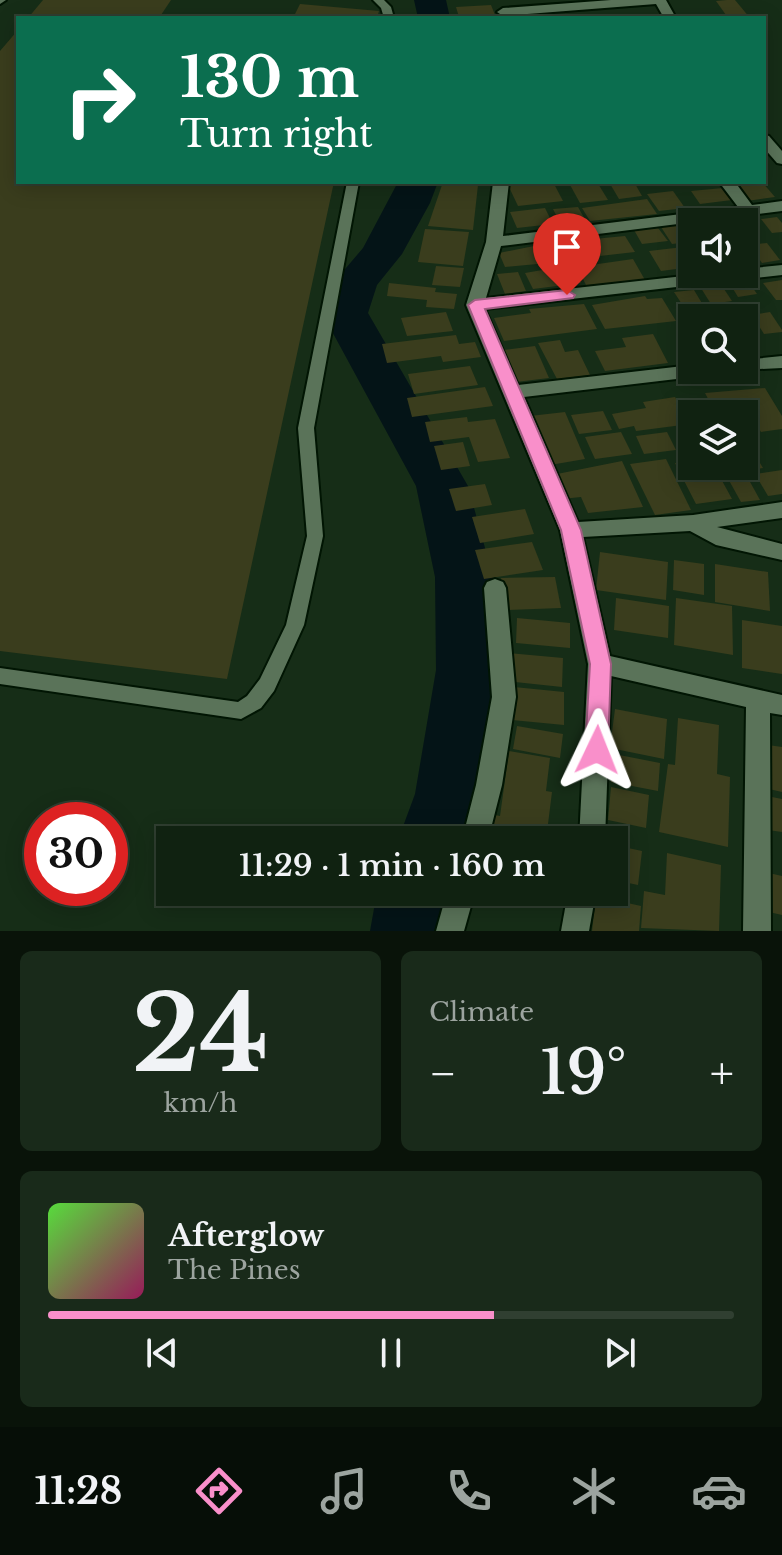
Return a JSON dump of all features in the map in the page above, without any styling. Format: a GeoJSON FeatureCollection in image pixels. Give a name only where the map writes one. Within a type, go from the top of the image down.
{"type":"FeatureCollection","features":[{"type":"Feature","properties":{"kind":"street"},"geometry":{"type":"LineString","coordinates":[[501,10],[658,0]]}},
{"type":"Feature","properties":{"kind":"street"},"geometry":{"type":"LineString","coordinates":[[501,184],[494,242],[475,305],[571,530],[600,664],[593,826]]}},
{"type":"Feature","properties":{"kind":"street"},"geometry":{"type":"LineString","coordinates":[[728,184],[746,208]]}},
{"type":"Feature","properties":{"kind":"street"},"geometry":{"type":"LineString","coordinates":[[758,208],[782,206]]}},
{"type":"Feature","properties":{"kind":"street"},"geometry":{"type":"LineString","coordinates":[[494,242],[678,218]]}},
{"type":"Feature","properties":{"kind":"street"},"geometry":{"type":"LineString","coordinates":[[475,305],[782,270]]}},
{"type":"Feature","properties":{"kind":"street"},"geometry":{"type":"LineString","coordinates":[[758,365],[782,362]]}},
{"type":"Feature","properties":{"kind":"street"},"geometry":{"type":"LineString","coordinates":[[512,392],[678,373]]}},
{"type":"Feature","properties":{"kind":"street"},"geometry":{"type":"LineString","coordinates":[[571,530],[693,523],[782,510]]}},
{"type":"Feature","properties":{"kind":"street"},"geometry":{"type":"LineString","coordinates":[[693,523],[716,537],[782,552]]}},
{"type":"Feature","properties":{"kind":"street"},"geometry":{"type":"LineString","coordinates":[[479,826],[504,697],[495,588]]}},
{"type":"Feature","properties":{"kind":"street"},"geometry":{"type":"LineString","coordinates":[[600,664],[770,702],[757,931]]}},
{"type":"Feature","properties":{"kind":"street"},"geometry":{"type":"LineString","coordinates":[[450,931],[457,906]]}},
{"type":"Feature","properties":{"kind":"street"},"geometry":{"type":"LineString","coordinates":[[575,931],[579,906]]}},
{"type":"Feature","properties":{"kind":"lane"},"geometry":{"type":"LineString","coordinates":[[0,676],[241,711],[254,702],[267,685],[295,625],[315,536],[306,428],[353,184]]}},
{"type":"Feature","properties":{"kind":"building"},"geometry":{"type":"Polygon","coordinates":[[[43,0],[171,0],[160,16],[30,16],[43,0]]]}},
{"type":"Feature","properties":{"kind":"building"},"geometry":{"type":"Polygon","coordinates":[[[735,0],[748,16],[726,15],[716,1],[735,0]]]}},
{"type":"Feature","properties":{"kind":"building"},"geometry":{"type":"Polygon","coordinates":[[[300,4],[379,11],[378,16],[294,16],[300,4]]]}},
{"type":"Feature","properties":{"kind":"building"},"geometry":{"type":"Polygon","coordinates":[[[491,5],[495,15],[459,16],[456,7],[491,5]]]}},
{"type":"Feature","properties":{"kind":"building"},"geometry":{"type":"Polygon","coordinates":[[[16,32],[16,184],[334,184],[227,679],[0,651],[0,51],[16,32]]]}},
{"type":"Feature","properties":{"kind":"building"},"geometry":{"type":"Polygon","coordinates":[[[442,184],[478,185],[473,230],[428,226],[442,184]]]}},
{"type":"Feature","properties":{"kind":"building"},"geometry":{"type":"Polygon","coordinates":[[[554,184],[563,201],[518,206],[508,185],[554,184]]]}},
{"type":"Feature","properties":{"kind":"building"},"geometry":{"type":"Polygon","coordinates":[[[570,184],[598,184],[608,200],[580,203],[570,184]]]}},
{"type":"Feature","properties":{"kind":"building"},"geometry":{"type":"Polygon","coordinates":[[[610,184],[635,184],[642,196],[619,199],[610,184]]]}},
{"type":"Feature","properties":{"kind":"building"},"geometry":{"type":"Polygon","coordinates":[[[764,184],[775,197],[747,201],[735,185],[764,184]]]}},
{"type":"Feature","properties":{"kind":"building"},"geometry":{"type":"Polygon","coordinates":[[[723,188],[732,200],[700,204],[691,191],[723,188]]]}},
{"type":"Feature","properties":{"kind":"building"},"geometry":{"type":"Polygon","coordinates":[[[673,191],[685,208],[659,211],[647,194],[673,191]]]}},
{"type":"Feature","properties":{"kind":"building"},"geometry":{"type":"Polygon","coordinates":[[[647,199],[657,214],[590,221],[582,208],[647,199]]]}},
{"type":"Feature","properties":{"kind":"building"},"geometry":{"type":"Polygon","coordinates":[[[578,207],[587,223],[561,225],[553,209],[578,207]]]}},
{"type":"Feature","properties":{"kind":"building"},"geometry":{"type":"Polygon","coordinates":[[[545,208],[553,224],[517,228],[510,212],[545,208]]]}},
{"type":"Feature","properties":{"kind":"building"},"geometry":{"type":"Polygon","coordinates":[[[777,217],[782,223],[782,232],[772,233],[761,219],[777,217]]]}},
{"type":"Feature","properties":{"kind":"building"},"geometry":{"type":"Polygon","coordinates":[[[678,225],[678,243],[672,244],[661,227],[678,225]]]}},
{"type":"Feature","properties":{"kind":"building"},"geometry":{"type":"Polygon","coordinates":[[[658,228],[668,241],[642,244],[634,230],[658,228]]]}},
{"type":"Feature","properties":{"kind":"building"},"geometry":{"type":"Polygon","coordinates":[[[425,229],[469,232],[463,266],[418,262],[425,229]]]}},
{"type":"Feature","properties":{"kind":"building"},"geometry":{"type":"Polygon","coordinates":[[[625,236],[635,252],[582,258],[573,241],[625,236]]]}},
{"type":"Feature","properties":{"kind":"building"},"geometry":{"type":"Polygon","coordinates":[[[559,241],[569,261],[505,267],[499,253],[559,241]]]}},
{"type":"Feature","properties":{"kind":"building"},"geometry":{"type":"Polygon","coordinates":[[[767,243],[780,260],[762,263],[758,257],[758,244],[767,243]]]}},
{"type":"Feature","properties":{"kind":"building"},"geometry":{"type":"Polygon","coordinates":[[[678,248],[678,269],[661,271],[649,251],[678,248]]]}},
{"type":"Feature","properties":{"kind":"building"},"geometry":{"type":"Polygon","coordinates":[[[633,259],[645,280],[587,287],[577,267],[633,259]]]}},
{"type":"Feature","properties":{"kind":"building"},"geometry":{"type":"Polygon","coordinates":[[[571,265],[581,283],[533,289],[525,273],[571,265]]]}},
{"type":"Feature","properties":{"kind":"building"},"geometry":{"type":"Polygon","coordinates":[[[436,266],[464,268],[460,287],[432,285],[436,266]]]}},
{"type":"Feature","properties":{"kind":"building"},"geometry":{"type":"Polygon","coordinates":[[[518,272],[526,291],[505,294],[497,274],[518,272]]]}},
{"type":"Feature","properties":{"kind":"building"},"geometry":{"type":"Polygon","coordinates":[[[782,280],[782,300],[776,300],[763,283],[782,280]]]}},
{"type":"Feature","properties":{"kind":"building"},"geometry":{"type":"Polygon","coordinates":[[[389,283],[436,288],[435,292],[457,294],[454,309],[426,307],[427,300],[387,296],[389,283]]]}},
{"type":"Feature","properties":{"kind":"building"},"geometry":{"type":"Polygon","coordinates":[[[701,288],[723,288],[732,301],[711,304],[701,288]]]}},
{"type":"Feature","properties":{"kind":"building"},"geometry":{"type":"Polygon","coordinates":[[[732,288],[753,288],[757,294],[738,297],[732,288]]]}},
{"type":"Feature","properties":{"kind":"building"},"geometry":{"type":"Polygon","coordinates":[[[694,290],[702,304],[682,304],[674,292],[694,290]]]}},
{"type":"Feature","properties":{"kind":"building"},"geometry":{"type":"Polygon","coordinates":[[[645,296],[647,299],[662,298],[676,321],[605,329],[592,305],[645,296]]]}},
{"type":"Feature","properties":{"kind":"building"},"geometry":{"type":"Polygon","coordinates":[[[584,304],[597,329],[504,341],[494,318],[531,313],[529,309],[584,304]]]}},
{"type":"Feature","properties":{"kind":"building"},"geometry":{"type":"Polygon","coordinates":[[[446,312],[453,331],[407,336],[401,318],[446,312]]]}},
{"type":"Feature","properties":{"kind":"building"},"geometry":{"type":"Polygon","coordinates":[[[770,312],[782,332],[764,334],[758,324],[758,314],[770,312]]]}},
{"type":"Feature","properties":{"kind":"building"},"geometry":{"type":"Polygon","coordinates":[[[653,334],[668,363],[605,371],[595,351],[626,347],[622,338],[653,334]]]}},
{"type":"Feature","properties":{"kind":"building"},"geometry":{"type":"Polygon","coordinates":[[[456,335],[459,344],[475,342],[481,357],[443,362],[441,356],[387,363],[382,344],[456,335]]]}},
{"type":"Feature","properties":{"kind":"building"},"geometry":{"type":"Polygon","coordinates":[[[560,340],[565,352],[578,350],[590,375],[557,379],[538,343],[560,340]]]}},
{"type":"Feature","properties":{"kind":"building"},"geometry":{"type":"Polygon","coordinates":[[[535,346],[549,378],[516,382],[503,350],[535,346]]]}},
{"type":"Feature","properties":{"kind":"building"},"geometry":{"type":"Polygon","coordinates":[[[470,366],[478,385],[414,394],[408,374],[470,366]]]}},
{"type":"Feature","properties":{"kind":"building"},"geometry":{"type":"Polygon","coordinates":[[[485,387],[493,406],[412,417],[407,398],[485,387]]]}},
{"type":"Feature","properties":{"kind":"building"},"geometry":{"type":"Polygon","coordinates":[[[765,388],[782,416],[782,429],[761,432],[758,427],[758,400],[709,400],[705,393],[765,388]]]}},
{"type":"Feature","properties":{"kind":"building"},"geometry":{"type":"Polygon","coordinates":[[[675,397],[678,402],[678,426],[636,431],[634,426],[619,429],[612,414],[646,408],[643,402],[675,397]]]}},
{"type":"Feature","properties":{"kind":"building"},"geometry":{"type":"Polygon","coordinates":[[[603,411],[612,430],[579,434],[571,415],[603,411]]]}},
{"type":"Feature","properties":{"kind":"building"},"geometry":{"type":"Polygon","coordinates":[[[565,412],[585,459],[550,465],[530,416],[565,412]]]}},
{"type":"Feature","properties":{"kind":"building"},"geometry":{"type":"Polygon","coordinates":[[[467,417],[468,422],[495,419],[510,458],[478,462],[469,437],[430,442],[425,422],[467,417]]]}},
{"type":"Feature","properties":{"kind":"building"},"geometry":{"type":"Polygon","coordinates":[[[621,432],[632,454],[595,459],[585,437],[621,432]]]}},
{"type":"Feature","properties":{"kind":"building"},"geometry":{"type":"Polygon","coordinates":[[[667,432],[676,450],[644,454],[636,436],[667,432]]]}},
{"type":"Feature","properties":{"kind":"building"},"geometry":{"type":"Polygon","coordinates":[[[463,442],[470,466],[441,470],[434,446],[463,442]]]}},
{"type":"Feature","properties":{"kind":"building"},"geometry":{"type":"Polygon","coordinates":[[[666,459],[691,510],[655,515],[630,464],[666,459]]]}},
{"type":"Feature","properties":{"kind":"building"},"geometry":{"type":"Polygon","coordinates":[[[622,461],[643,507],[588,513],[581,497],[562,499],[552,475],[622,461]]]}},
{"type":"Feature","properties":{"kind":"building"},"geometry":{"type":"Polygon","coordinates":[[[782,470],[782,494],[768,496],[758,474],[782,470]]]}},
{"type":"Feature","properties":{"kind":"building"},"geometry":{"type":"Polygon","coordinates":[[[684,480],[722,480],[732,499],[696,504],[684,480]]]}},
{"type":"Feature","properties":{"kind":"building"},"geometry":{"type":"Polygon","coordinates":[[[729,480],[749,480],[760,500],[741,502],[729,480]]]}},
{"type":"Feature","properties":{"kind":"building"},"geometry":{"type":"Polygon","coordinates":[[[485,484],[492,505],[456,511],[449,489],[485,484]]]}},
{"type":"Feature","properties":{"kind":"building"},"geometry":{"type":"Polygon","coordinates":[[[525,509],[534,534],[480,543],[472,517],[525,509]]]}},
{"type":"Feature","properties":{"kind":"building"},"geometry":{"type":"Polygon","coordinates":[[[532,542],[543,570],[484,579],[475,550],[532,542]]]}},
{"type":"Feature","properties":{"kind":"building"},"geometry":{"type":"Polygon","coordinates":[[[600,552],[668,562],[666,600],[596,590],[600,552]]]}},
{"type":"Feature","properties":{"kind":"building"},"geometry":{"type":"Polygon","coordinates":[[[674,560],[704,564],[704,595],[673,590],[674,560]]]}},
{"type":"Feature","properties":{"kind":"building"},"geometry":{"type":"Polygon","coordinates":[[[715,564],[768,572],[770,611],[715,602],[715,564]]]}},
{"type":"Feature","properties":{"kind":"building"},"geometry":{"type":"Polygon","coordinates":[[[555,577],[561,608],[505,610],[501,578],[555,577]]]}},
{"type":"Feature","properties":{"kind":"building"},"geometry":{"type":"Polygon","coordinates":[[[616,598],[669,606],[668,638],[614,630],[616,598]]]}},
{"type":"Feature","properties":{"kind":"building"},"geometry":{"type":"Polygon","coordinates":[[[676,598],[732,606],[733,655],[674,645],[676,598]]]}},
{"type":"Feature","properties":{"kind":"building"},"geometry":{"type":"Polygon","coordinates":[[[517,618],[570,623],[570,648],[516,643],[517,618]]]}},
{"type":"Feature","properties":{"kind":"building"},"geometry":{"type":"Polygon","coordinates":[[[742,620],[782,626],[782,674],[742,668],[742,620]]]}},
{"type":"Feature","properties":{"kind":"building"},"geometry":{"type":"Polygon","coordinates":[[[507,653],[563,658],[562,687],[506,681],[507,653]]]}},
{"type":"Feature","properties":{"kind":"building"},"geometry":{"type":"Polygon","coordinates":[[[514,687],[564,692],[564,725],[512,720],[514,687]]]}},
{"type":"Feature","properties":{"kind":"building"},"geometry":{"type":"Polygon","coordinates":[[[615,709],[667,719],[664,759],[610,748],[615,709]]]}},
{"type":"Feature","properties":{"kind":"building"},"geometry":{"type":"Polygon","coordinates":[[[678,718],[719,725],[717,774],[730,777],[728,847],[659,832],[668,764],[675,765],[678,718]]]}},
{"type":"Feature","properties":{"kind":"building"},"geometry":{"type":"Polygon","coordinates":[[[517,726],[563,734],[560,758],[513,749],[517,726]]]}},
{"type":"Feature","properties":{"kind":"building"},"geometry":{"type":"Polygon","coordinates":[[[768,745],[782,747],[782,792],[769,789],[768,745]]]}},
{"type":"Feature","properties":{"kind":"building"},"geometry":{"type":"Polygon","coordinates":[[[509,751],[550,758],[546,791],[552,792],[548,826],[488,826],[490,814],[500,816],[509,751]]]}},
{"type":"Feature","properties":{"kind":"building"},"geometry":{"type":"Polygon","coordinates":[[[614,754],[660,763],[658,791],[611,782],[614,754]]]}},
{"type":"Feature","properties":{"kind":"building"},"geometry":{"type":"Polygon","coordinates":[[[611,787],[649,795],[646,828],[608,820],[611,787]]]}},
{"type":"Feature","properties":{"kind":"building"},"geometry":{"type":"Polygon","coordinates":[[[767,796],[782,799],[782,832],[768,830],[767,796]]]}},
{"type":"Feature","properties":{"kind":"building"},"geometry":{"type":"Polygon","coordinates":[[[628,848],[642,851],[638,885],[628,883],[628,848]]]}},
{"type":"Feature","properties":{"kind":"building"},"geometry":{"type":"Polygon","coordinates":[[[667,853],[721,865],[719,931],[641,928],[644,891],[665,895],[667,853]]]}},
{"type":"Feature","properties":{"kind":"building"},"geometry":{"type":"Polygon","coordinates":[[[769,873],[782,876],[782,915],[769,912],[769,873]]]}},
{"type":"Feature","properties":{"kind":"building"},"geometry":{"type":"Polygon","coordinates":[[[628,903],[641,906],[639,931],[592,931],[595,906],[628,906],[628,903]]]}},
{"type":"Feature","properties":{"kind":"waterway"},"geometry":{"type":"LineString","coordinates":[[430,0],[434,16]]}},
{"type":"Feature","properties":{"kind":"waterway"},"geometry":{"type":"LineString","coordinates":[[417,184],[381,254],[356,282],[345,313],[442,486],[464,577],[467,670],[448,794],[437,826]]}},
{"type":"Feature","properties":{"kind":"waterway"},"geometry":{"type":"LineString","coordinates":[[406,931],[410,906]]}},
{"type":"Feature","properties":{"kind":"route"},"geometry":{"type":"LineString","coordinates":[[567,295],[475,305],[571,530],[600,664],[597,750]]}}]}
